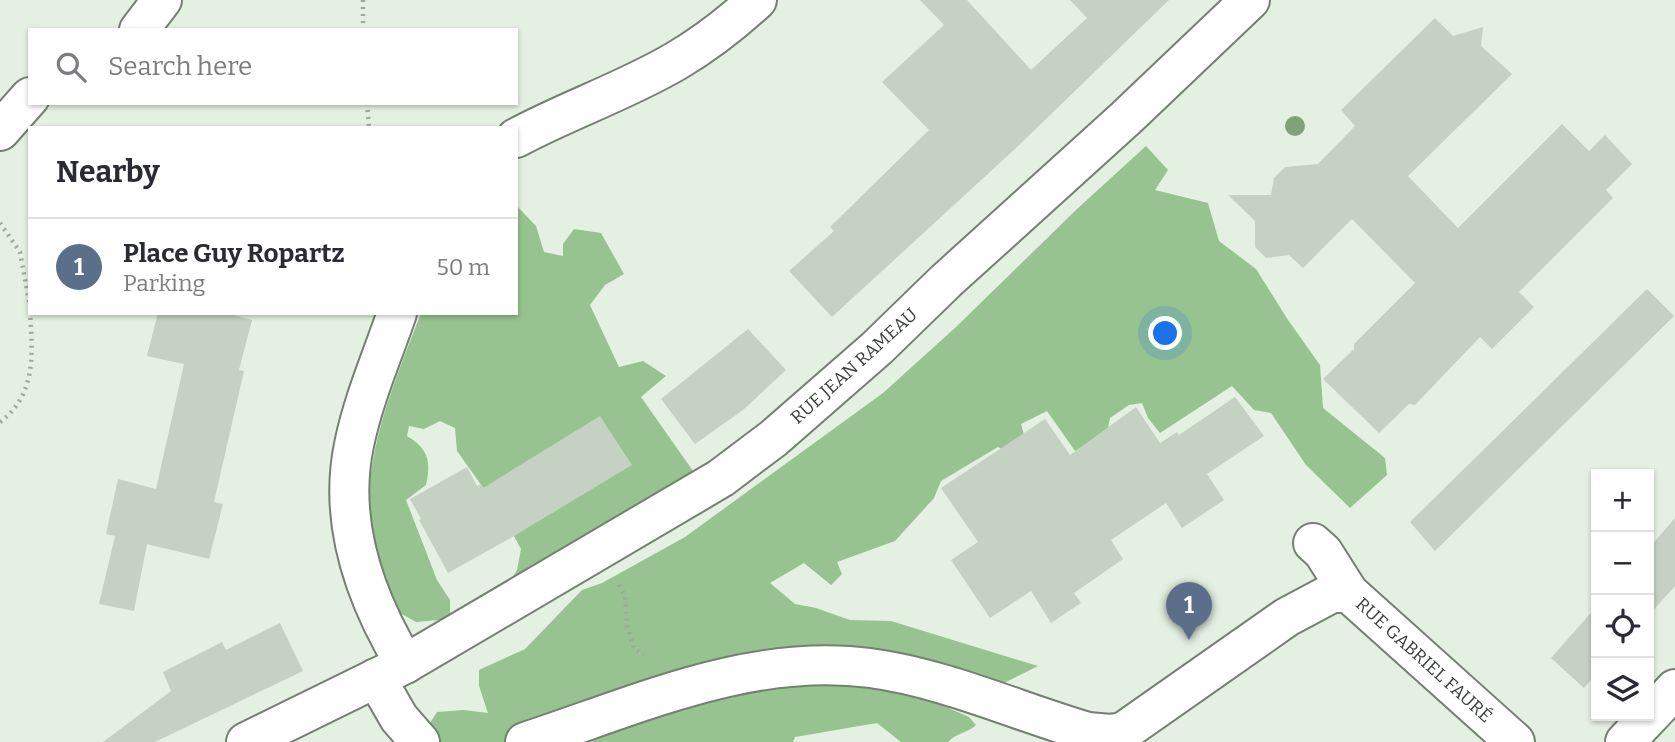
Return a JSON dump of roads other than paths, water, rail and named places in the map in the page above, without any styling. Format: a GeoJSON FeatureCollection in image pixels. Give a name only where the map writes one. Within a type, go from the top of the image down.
{"type":"FeatureCollection","features":[{"type":"Feature","properties":{"kind":"street"},"geometry":{"type":"LineString","coordinates":[[141,28],[162,0]]}},
{"type":"Feature","properties":{"kind":"street"},"geometry":{"type":"LineString","coordinates":[[518,137],[676,61],[735,20],[757,0]]}},
{"type":"Feature","properties":{"kind":"street","name":"RUE JEAN RAMEAU"},"geometry":{"type":"LineString","coordinates":[[246,742],[391,671],[603,550],[721,478],[774,438],[1117,127],[1250,0]]}},
{"type":"Feature","properties":{"kind":"street"},"geometry":{"type":"LineString","coordinates":[[0,131],[28,99]]}},
{"type":"Feature","properties":{"kind":"street"},"geometry":{"type":"LineString","coordinates":[[396,315],[361,418],[350,472],[349,497],[351,525],[368,590],[379,618],[399,718],[420,742]]}},
{"type":"Feature","properties":{"kind":"street","name":"RUE GABRIEL FAURÉ"},"geometry":{"type":"LineString","coordinates":[[1312,543],[1323,552],[1349,593],[1514,742]]}},
{"type":"Feature","properties":{"kind":"street"},"geometry":{"type":"LineString","coordinates":[[525,742],[680,691],[755,672],[807,664],[870,668],[910,675],[1088,732],[1123,732],[1287,617],[1332,593],[1349,593]]}},
{"type":"Feature","properties":{"kind":"street"},"geometry":{"type":"LineString","coordinates":[[1625,742],[1675,689]]}},
{"type":"Feature","properties":{"kind":"place","name":"Place Guy Ropartz"},"geometry":{"type":"Point","coordinates":[1189,640]}}]}
